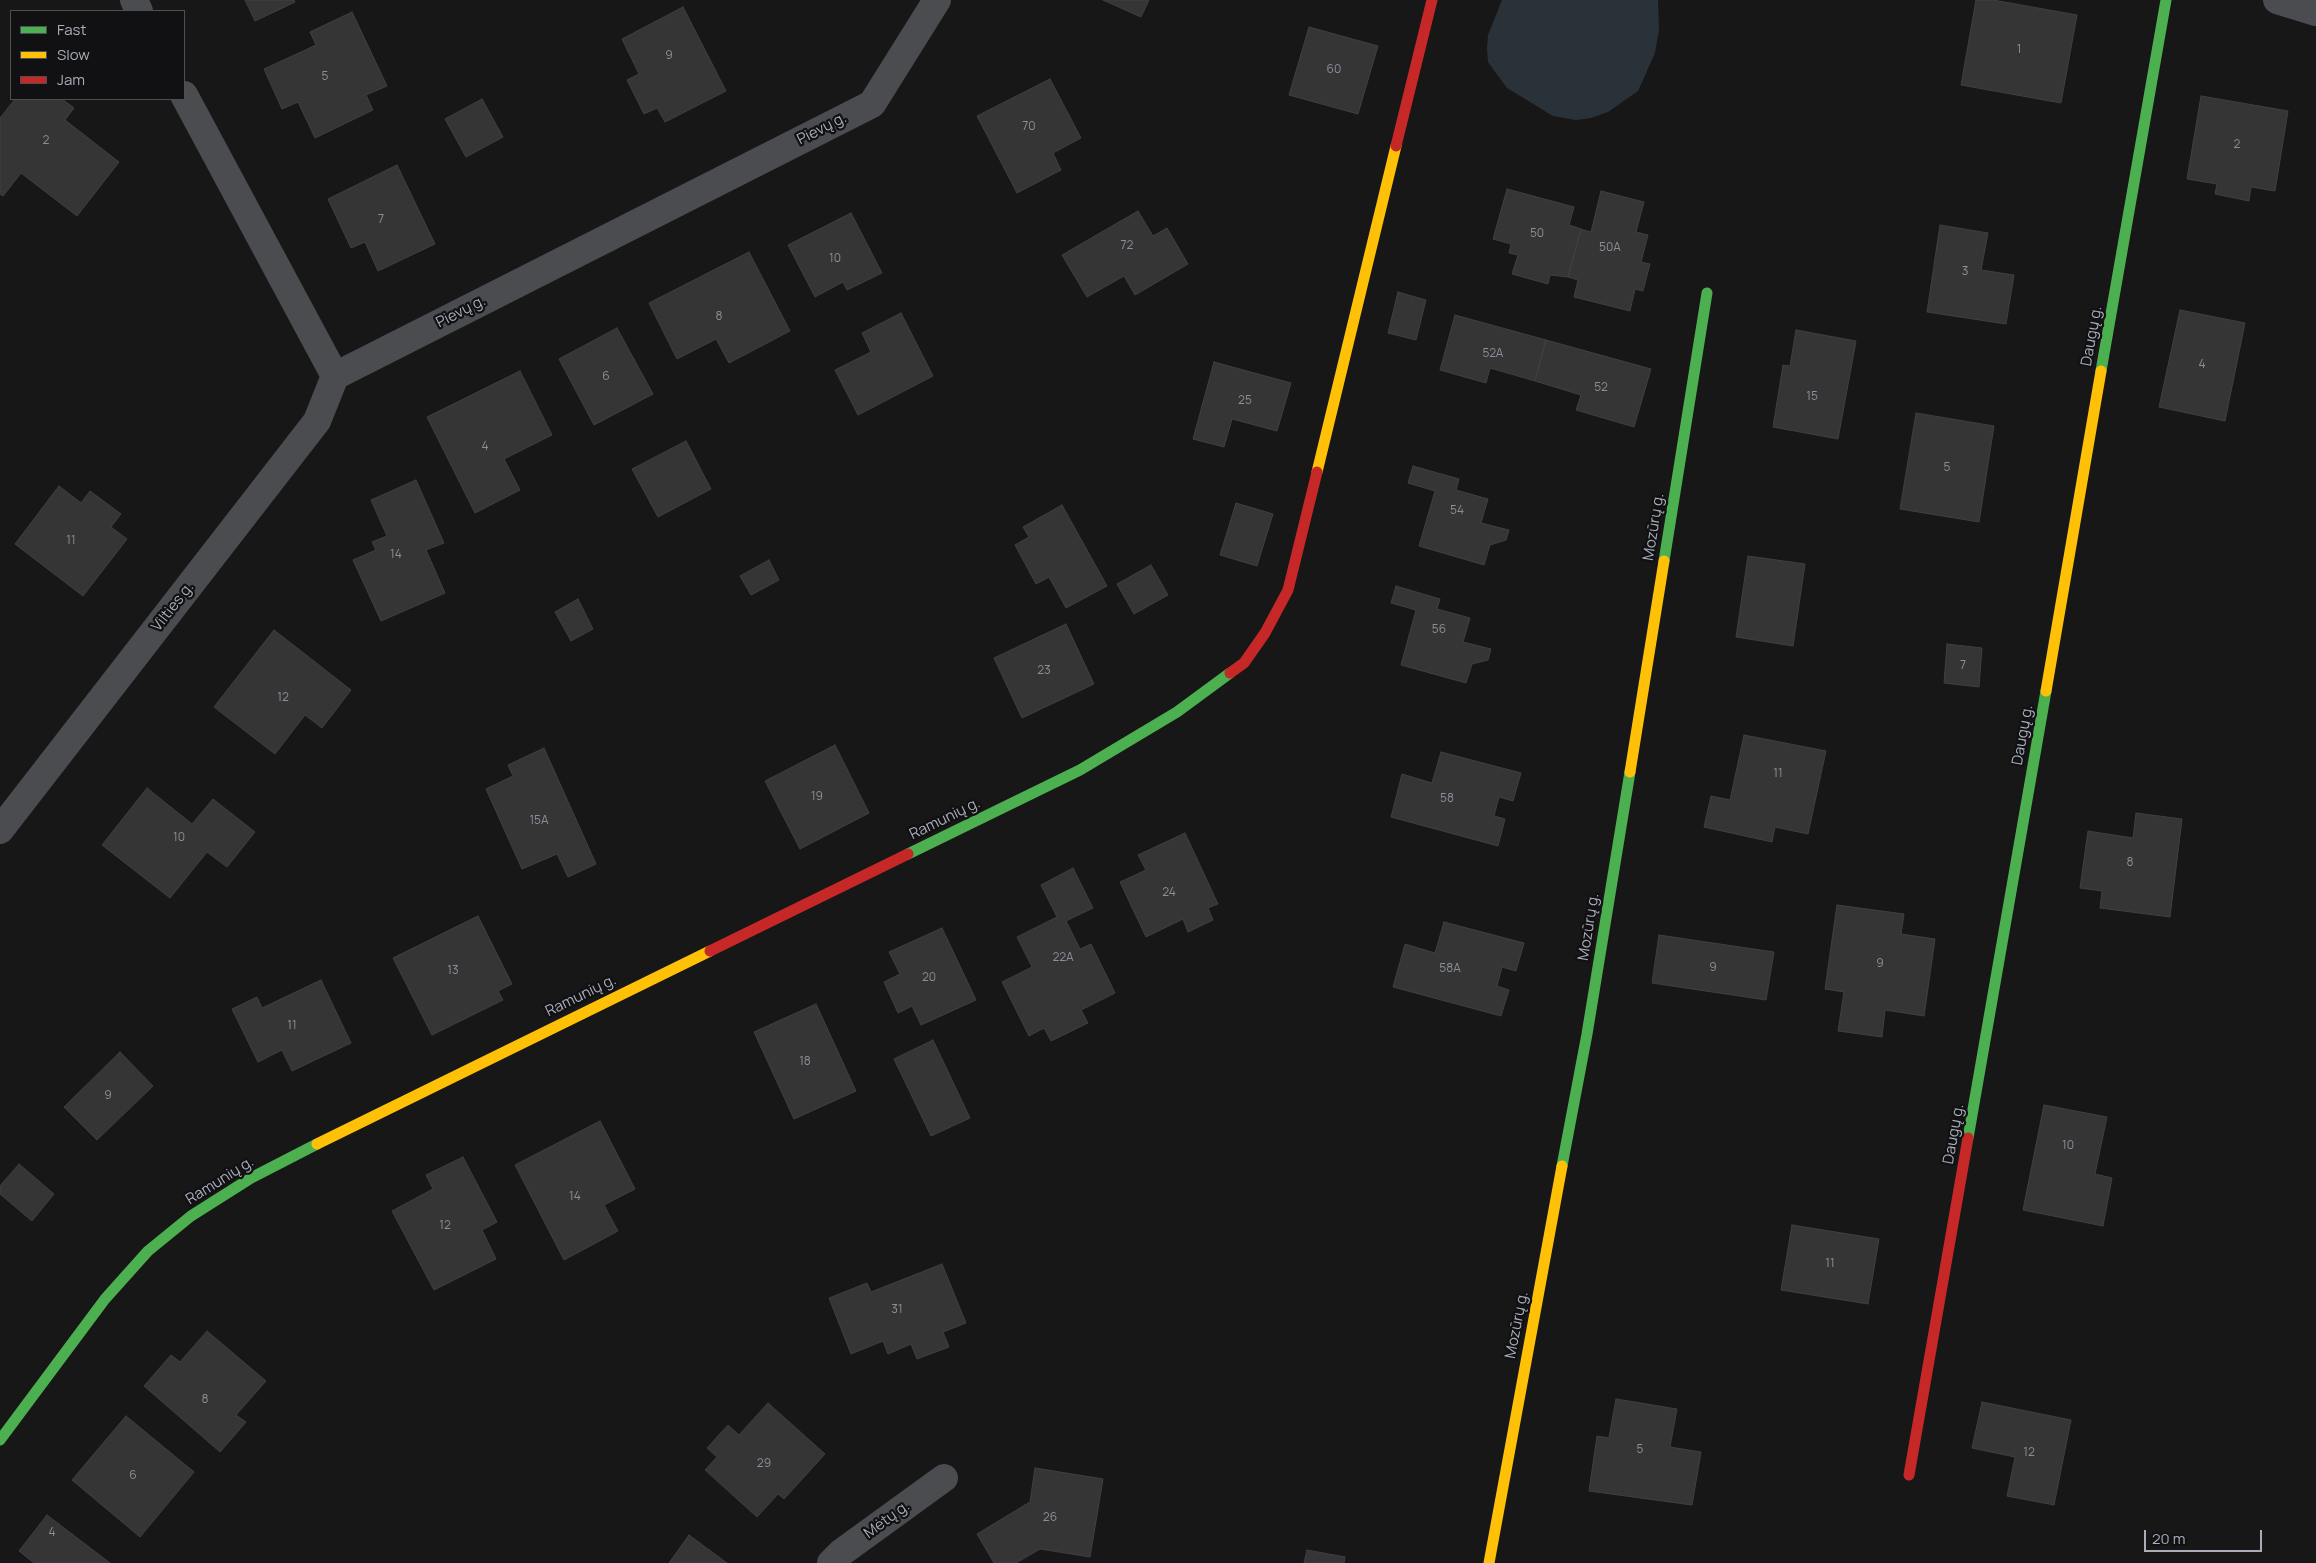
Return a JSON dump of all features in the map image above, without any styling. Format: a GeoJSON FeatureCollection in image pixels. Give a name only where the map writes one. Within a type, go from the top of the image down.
{"type":"FeatureCollection","features":[{"type":"Feature","properties":{"kind":"street","name":"Pievų g."},"geometry":{"type":"LineString","coordinates":[[335,376],[872,104],[937,0]]}},
{"type":"Feature","properties":{"kind":"street","name":"Ramunių g."},"geometry":{"type":"LineString","coordinates":[[0,1440],[105,1300],[148,1251],[191,1216],[251,1178],[446,1079],[1080,770],[1177,712],[1244,663],[1265,633],[1288,590],[1432,0]]}},
{"type":"Feature","properties":{"kind":"street","name":"Daugų g."},"geometry":{"type":"LineString","coordinates":[[1909,1475],[2166,0]]}},
{"type":"Feature","properties":{"kind":"street"},"geometry":{"type":"LineString","coordinates":[[2277,0],[2316,12]]}},
{"type":"Feature","properties":{"kind":"street"},"geometry":{"type":"LineString","coordinates":[[185,97],[335,376]]}},
{"type":"Feature","properties":{"kind":"street","name":"Mozūrų g."},"geometry":{"type":"LineString","coordinates":[[1489,1563],[1587,1034],[1707,293]]}},
{"type":"Feature","properties":{"kind":"street","name":"Vilties g."},"geometry":{"type":"LineString","coordinates":[[0,830],[317,421],[335,376]]}},
{"type":"Feature","properties":{"kind":"street","name":"Mėtų g."},"geometry":{"type":"LineString","coordinates":[[831,1563],[842,1552],[944,1478]]}},
{"type":"Feature","properties":{"kind":"shaded area"},"geometry":{"type":"Polygon","coordinates":[[[1502,0],[1658,0],[1659,29],[1655,53],[1638,91],[1608,112],[1591,118],[1576,120],[1553,116],[1507,88],[1488,62],[1487,49],[1488,35],[1502,0]]]}},
{"type":"Feature","properties":{"kind":"building"},"geometry":{"type":"Polygon","coordinates":[[[245,0],[294,0],[295,2],[255,21],[245,0]]]}},
{"type":"Feature","properties":{"kind":"building"},"geometry":{"type":"Polygon","coordinates":[[[1103,0],[1149,0],[1141,17],[1103,0]]]}},
{"type":"Feature","properties":{"kind":"building"},"geometry":{"type":"Polygon","coordinates":[[[1976,0],[1993,0],[2077,15],[2061,103],[1961,85],[1976,0]]]}},
{"type":"Feature","properties":{"kind":"building"},"geometry":{"type":"Polygon","coordinates":[[[683,7],[726,91],[665,122],[657,108],[644,114],[627,80],[639,74],[622,39],[683,7]]]}},
{"type":"Feature","properties":{"kind":"building"},"geometry":{"type":"Polygon","coordinates":[[[352,12],[387,86],[366,95],[373,110],[315,138],[298,102],[282,109],[264,69],[316,45],[310,32],[352,12]]]}},
{"type":"Feature","properties":{"kind":"building"},"geometry":{"type":"Polygon","coordinates":[[[1309,27],[1378,46],[1358,114],[1289,95],[1309,27]]]}},
{"type":"Feature","properties":{"kind":"building"},"geometry":{"type":"Polygon","coordinates":[[[1050,79],[1081,138],[1053,153],[1061,170],[1017,193],[977,116],[1050,79]]]}},
{"type":"Feature","properties":{"kind":"building"},"geometry":{"type":"Polygon","coordinates":[[[2201,96],[2288,111],[2275,191],[2251,187],[2249,201],[2215,194],[2217,184],[2187,179],[2201,96]]]}},
{"type":"Feature","properties":{"kind":"building"},"geometry":{"type":"Polygon","coordinates":[[[482,99],[503,137],[466,157],[445,119],[482,99]]]}},
{"type":"Feature","properties":{"kind":"building"},"geometry":{"type":"Polygon","coordinates":[[[14,100],[63,100],[74,108],[65,120],[119,162],[77,216],[21,173],[3,196],[0,194],[0,118],[14,100]]]}},
{"type":"Feature","properties":{"kind":"building"},"geometry":{"type":"Polygon","coordinates":[[[397,165],[435,244],[378,271],[365,242],[351,248],[328,199],[397,165]]]}},
{"type":"Feature","properties":{"kind":"building"},"geometry":{"type":"Polygon","coordinates":[[[1507,189],[1574,207],[1569,225],[1581,229],[1568,277],[1550,275],[1548,284],[1512,274],[1518,255],[1509,253],[1511,244],[1493,239],[1507,189]]]}},
{"type":"Feature","properties":{"kind":"building"},"geometry":{"type":"Polygon","coordinates":[[[1601,191],[1644,202],[1636,232],[1648,235],[1641,262],[1650,264],[1643,291],[1635,289],[1630,311],[1574,297],[1578,280],[1568,277],[1581,229],[1591,232],[1601,191]]]}},
{"type":"Feature","properties":{"kind":"building"},"geometry":{"type":"Polygon","coordinates":[[[1138,211],[1153,236],[1167,228],[1188,264],[1135,295],[1124,276],[1087,297],[1062,255],[1138,211]]]}},
{"type":"Feature","properties":{"kind":"building"},"geometry":{"type":"Polygon","coordinates":[[[851,213],[882,273],[847,290],[843,282],[815,297],[788,245],[851,213]]]}},
{"type":"Feature","properties":{"kind":"building"},"geometry":{"type":"Polygon","coordinates":[[[1940,225],[1988,233],[1981,270],[2014,275],[2006,324],[1927,312],[1940,225]]]}},
{"type":"Feature","properties":{"kind":"building"},"geometry":{"type":"Polygon","coordinates":[[[749,252],[790,331],[729,363],[716,339],[677,359],[649,303],[749,252]]]}},
{"type":"Feature","properties":{"kind":"building"},"geometry":{"type":"Polygon","coordinates":[[[1398,292],[1426,300],[1416,340],[1388,333],[1398,292]]]}},
{"type":"Feature","properties":{"kind":"building"},"geometry":{"type":"Polygon","coordinates":[[[2180,310],[2245,323],[2225,421],[2159,407],[2180,310]]]}},
{"type":"Feature","properties":{"kind":"building"},"geometry":{"type":"Polygon","coordinates":[[[901,313],[933,376],[858,415],[835,370],[871,352],[862,333],[901,313]]]}},
{"type":"Feature","properties":{"kind":"building"},"geometry":{"type":"Polygon","coordinates":[[[1455,315],[1546,340],[1535,381],[1490,368],[1486,383],[1440,370],[1455,315]]]}},
{"type":"Feature","properties":{"kind":"building"},"geometry":{"type":"Polygon","coordinates":[[[617,328],[653,394],[594,425],[559,359],[617,328]]]}},
{"type":"Feature","properties":{"kind":"building"},"geometry":{"type":"Polygon","coordinates":[[[1796,330],[1856,341],[1838,439],[1773,427],[1783,365],[1790,366],[1796,330]]]}},
{"type":"Feature","properties":{"kind":"building"},"geometry":{"type":"Polygon","coordinates":[[[1546,340],[1651,369],[1634,427],[1576,410],[1581,395],[1535,381],[1546,340]]]}},
{"type":"Feature","properties":{"kind":"building"},"geometry":{"type":"Polygon","coordinates":[[[1214,362],[1291,383],[1277,431],[1232,419],[1224,447],[1193,439],[1214,362]]]}},
{"type":"Feature","properties":{"kind":"building"},"geometry":{"type":"Polygon","coordinates":[[[520,371],[552,435],[504,459],[520,490],[475,513],[427,417],[520,371]]]}},
{"type":"Feature","properties":{"kind":"building"},"geometry":{"type":"Polygon","coordinates":[[[1916,413],[1994,426],[1979,522],[1900,509],[1916,413]]]}},
{"type":"Feature","properties":{"kind":"building"},"geometry":{"type":"Polygon","coordinates":[[[686,441],[711,489],[658,517],[632,469],[686,441]]]}},
{"type":"Feature","properties":{"kind":"building"},"geometry":{"type":"Polygon","coordinates":[[[1413,466],[1459,479],[1456,490],[1488,499],[1481,523],[1509,530],[1506,540],[1490,545],[1484,565],[1419,546],[1435,491],[1408,483],[1413,466]]]}},
{"type":"Feature","properties":{"kind":"building"},"geometry":{"type":"Polygon","coordinates":[[[416,480],[444,543],[426,550],[445,593],[381,621],[353,560],[376,550],[372,542],[387,536],[371,500],[416,480]]]}},
{"type":"Feature","properties":{"kind":"building"},"geometry":{"type":"Polygon","coordinates":[[[59,486],[81,503],[90,491],[121,514],[111,527],[127,539],[83,596],[15,544],[59,486]]]}},
{"type":"Feature","properties":{"kind":"building"},"geometry":{"type":"Polygon","coordinates":[[[1236,503],[1273,514],[1257,566],[1220,555],[1236,503]]]}},
{"type":"Feature","properties":{"kind":"building"},"geometry":{"type":"Polygon","coordinates":[[[1062,505],[1107,586],[1066,608],[1049,577],[1036,584],[1015,545],[1029,537],[1023,527],[1062,505]]]}},
{"type":"Feature","properties":{"kind":"building"},"geometry":{"type":"Polygon","coordinates":[[[1748,556],[1805,564],[1793,646],[1736,637],[1748,556]]]}},
{"type":"Feature","properties":{"kind":"building"},"geometry":{"type":"Polygon","coordinates":[[[769,560],[779,580],[751,595],[740,576],[769,560]]]}},
{"type":"Feature","properties":{"kind":"building"},"geometry":{"type":"Polygon","coordinates":[[[1151,565],[1168,595],[1134,614],[1117,584],[1151,565]]]}},
{"type":"Feature","properties":{"kind":"building"},"geometry":{"type":"Polygon","coordinates":[[[1396,586],[1440,599],[1437,609],[1470,618],[1463,642],[1491,649],[1488,660],[1472,664],[1466,683],[1401,665],[1416,610],[1391,603],[1396,586]]]}},
{"type":"Feature","properties":{"kind":"building"},"geometry":{"type":"Polygon","coordinates":[[[578,599],[593,629],[571,641],[555,612],[578,599]]]}},
{"type":"Feature","properties":{"kind":"building"},"geometry":{"type":"Polygon","coordinates":[[[1066,624],[1094,684],[1022,718],[994,658],[1066,624]]]}},
{"type":"Feature","properties":{"kind":"building"},"geometry":{"type":"Polygon","coordinates":[[[274,630],[351,690],[322,728],[305,715],[275,754],[214,707],[274,630]]]}},
{"type":"Feature","properties":{"kind":"building"},"geometry":{"type":"Polygon","coordinates":[[[1947,644],[1982,648],[1979,687],[1944,683],[1947,644]]]}},
{"type":"Feature","properties":{"kind":"building"},"geometry":{"type":"Polygon","coordinates":[[[1744,735],[1826,751],[1808,834],[1775,827],[1772,842],[1704,827],[1711,796],[1730,800],[1744,735]]]}},
{"type":"Feature","properties":{"kind":"building"},"geometry":{"type":"Polygon","coordinates":[[[835,745],[869,813],[800,849],[765,781],[835,745]]]}},
{"type":"Feature","properties":{"kind":"building"},"geometry":{"type":"Polygon","coordinates":[[[544,748],[596,864],[568,877],[557,854],[522,869],[486,789],[513,776],[508,765],[544,748]]]}},
{"type":"Feature","properties":{"kind":"building"},"geometry":{"type":"Polygon","coordinates":[[[1441,752],[1521,773],[1513,801],[1499,797],[1494,816],[1505,819],[1498,846],[1391,817],[1402,774],[1432,783],[1441,752]]]}},
{"type":"Feature","properties":{"kind":"building"},"geometry":{"type":"Polygon","coordinates":[[[147,788],[192,824],[213,799],[255,832],[227,867],[207,852],[170,898],[102,845],[147,788]]]}},
{"type":"Feature","properties":{"kind":"building"},"geometry":{"type":"Polygon","coordinates":[[[2136,813],[2182,819],[2170,917],[2100,908],[2102,891],[2080,888],[2088,831],[2133,838],[2136,813]]]}},
{"type":"Feature","properties":{"kind":"building"},"geometry":{"type":"Polygon","coordinates":[[[1185,833],[1218,904],[1208,908],[1213,920],[1188,932],[1183,919],[1146,937],[1120,882],[1146,870],[1138,855],[1185,833]]]}},
{"type":"Feature","properties":{"kind":"building"},"geometry":{"type":"Polygon","coordinates":[[[1073,868],[1093,908],[1066,921],[1080,949],[1091,944],[1115,993],[1081,1010],[1088,1023],[1051,1041],[1044,1028],[1029,1036],[1002,982],[1032,967],[1017,937],[1057,917],[1041,885],[1073,868]]]}},
{"type":"Feature","properties":{"kind":"building"},"geometry":{"type":"Polygon","coordinates":[[[1837,905],[1904,914],[1901,934],[1935,939],[1924,1016],[1885,1010],[1882,1037],[1838,1031],[1844,992],[1825,989],[1837,905]]]}},
{"type":"Feature","properties":{"kind":"building"},"geometry":{"type":"Polygon","coordinates":[[[478,916],[512,984],[498,991],[503,1000],[432,1035],[393,958],[478,916]]]}},
{"type":"Feature","properties":{"kind":"building"},"geometry":{"type":"Polygon","coordinates":[[[1444,922],[1524,943],[1516,971],[1502,967],[1497,986],[1509,990],[1501,1016],[1393,987],[1405,944],[1435,953],[1444,922]]]}},
{"type":"Feature","properties":{"kind":"building"},"geometry":{"type":"Polygon","coordinates":[[[942,928],[976,1000],[921,1025],[912,1006],[898,1013],[884,982],[900,974],[889,952],[942,928]]]}},
{"type":"Feature","properties":{"kind":"building"},"geometry":{"type":"Polygon","coordinates":[[[1659,935],[1774,952],[1766,1000],[1652,983],[1659,935]]]}},
{"type":"Feature","properties":{"kind":"building"},"geometry":{"type":"Polygon","coordinates":[[[321,980],[351,1043],[292,1071],[282,1050],[258,1062],[232,1009],[257,997],[262,1008],[321,980]]]}},
{"type":"Feature","properties":{"kind":"building"},"geometry":{"type":"Polygon","coordinates":[[[816,1004],[856,1091],[794,1119],[754,1032],[816,1004]]]}},
{"type":"Feature","properties":{"kind":"building"},"geometry":{"type":"Polygon","coordinates":[[[933,1040],[970,1118],[931,1136],[894,1059],[933,1040]]]}},
{"type":"Feature","properties":{"kind":"building"},"geometry":{"type":"Polygon","coordinates":[[[120,1052],[153,1086],[97,1140],[64,1107],[120,1052]]]}},
{"type":"Feature","properties":{"kind":"building"},"geometry":{"type":"Polygon","coordinates":[[[2044,1105],[2107,1117],[2095,1174],[2112,1178],[2103,1226],[2023,1210],[2044,1105]]]}},
{"type":"Feature","properties":{"kind":"building"},"geometry":{"type":"Polygon","coordinates":[[[600,1121],[635,1189],[604,1205],[618,1231],[564,1260],[515,1165],[600,1121]]]}},
{"type":"Feature","properties":{"kind":"building"},"geometry":{"type":"Polygon","coordinates":[[[463,1157],[497,1222],[482,1230],[496,1259],[434,1290],[392,1211],[433,1189],[426,1175],[463,1157]]]}},
{"type":"Feature","properties":{"kind":"building"},"geometry":{"type":"Polygon","coordinates":[[[19,1164],[54,1194],[32,1221],[0,1194],[0,1186],[19,1164]]]}},
{"type":"Feature","properties":{"kind":"building"},"geometry":{"type":"Polygon","coordinates":[[[1792,1225],[1879,1239],[1868,1304],[1781,1290],[1792,1225]]]}},
{"type":"Feature","properties":{"kind":"building"},"geometry":{"type":"Polygon","coordinates":[[[942,1264],[966,1323],[943,1332],[949,1347],[917,1359],[911,1344],[888,1354],[883,1341],[851,1354],[829,1298],[867,1283],[871,1292],[942,1264]]]}},
{"type":"Feature","properties":{"kind":"building"},"geometry":{"type":"Polygon","coordinates":[[[207,1331],[266,1381],[236,1415],[246,1422],[220,1452],[144,1386],[171,1355],[180,1362],[207,1331]]]}},
{"type":"Feature","properties":{"kind":"building"},"geometry":{"type":"Polygon","coordinates":[[[1616,1399],[1677,1409],[1670,1447],[1701,1452],[1692,1505],[1589,1491],[1597,1436],[1609,1438],[1616,1399]]]}},
{"type":"Feature","properties":{"kind":"building"},"geometry":{"type":"Polygon","coordinates":[[[1982,1402],[2071,1420],[2054,1505],[2007,1496],[2015,1457],[1972,1448],[1982,1402]]]}},
{"type":"Feature","properties":{"kind":"building"},"geometry":{"type":"Polygon","coordinates":[[[768,1403],[825,1454],[784,1499],[778,1494],[757,1517],[705,1470],[717,1457],[707,1448],[728,1425],[739,1435],[768,1403]]]}},
{"type":"Feature","properties":{"kind":"building"},"geometry":{"type":"Polygon","coordinates":[[[126,1416],[194,1472],[140,1537],[72,1480],[126,1416]]]}},
{"type":"Feature","properties":{"kind":"building"},"geometry":{"type":"Polygon","coordinates":[[[1035,1468],[1103,1479],[1090,1557],[1040,1549],[1016,1563],[994,1563],[977,1534],[1030,1502],[1035,1468]]]}},
{"type":"Feature","properties":{"kind":"building"},"geometry":{"type":"Polygon","coordinates":[[[47,1515],[110,1563],[34,1563],[19,1551],[47,1515]]]}},
{"type":"Feature","properties":{"kind":"building"},"geometry":{"type":"Polygon","coordinates":[[[689,1535],[727,1563],[669,1563],[689,1535]]]}},
{"type":"Feature","properties":{"kind":"building"},"geometry":{"type":"Polygon","coordinates":[[[1307,1550],[1345,1557],[1344,1563],[1304,1563],[1307,1550]]]}},
{"type":"Feature","properties":{"kind":"traffic: fast"},"geometry":{"type":"LineString","coordinates":[[2101,371],[2166,0]]}},
{"type":"Feature","properties":{"kind":"traffic: fast"},"geometry":{"type":"LineString","coordinates":[[1664,561],[1707,293]]}},
{"type":"Feature","properties":{"kind":"traffic: fast"},"geometry":{"type":"LineString","coordinates":[[908,854],[1080,770],[1177,712],[1230,673]]}},
{"type":"Feature","properties":{"kind":"traffic: fast"},"geometry":{"type":"LineString","coordinates":[[1968,1138],[2046,691]]}},
{"type":"Feature","properties":{"kind":"traffic: fast"},"geometry":{"type":"LineString","coordinates":[[1562,1166],[1587,1034],[1630,772]]}},
{"type":"Feature","properties":{"kind":"traffic: fast"},"geometry":{"type":"LineString","coordinates":[[0,1440],[105,1299],[148,1251],[191,1216],[251,1178],[317,1144]]}},
{"type":"Feature","properties":{"kind":"traffic: slow"},"geometry":{"type":"LineString","coordinates":[[1317,472],[1396,146]]}},
{"type":"Feature","properties":{"kind":"traffic: slow"},"geometry":{"type":"LineString","coordinates":[[2046,691],[2101,371]]}},
{"type":"Feature","properties":{"kind":"traffic: slow"},"geometry":{"type":"LineString","coordinates":[[1630,772],[1664,561]]}},
{"type":"Feature","properties":{"kind":"traffic: slow"},"geometry":{"type":"LineString","coordinates":[[317,1144],[710,951]]}},
{"type":"Feature","properties":{"kind":"traffic: slow"},"geometry":{"type":"LineString","coordinates":[[1489,1563],[1562,1166]]}},
{"type":"Feature","properties":{"kind":"traffic: jam"},"geometry":{"type":"LineString","coordinates":[[1396,146],[1432,0]]}},
{"type":"Feature","properties":{"kind":"traffic: jam"},"geometry":{"type":"LineString","coordinates":[[1230,673],[1244,663],[1265,633],[1288,590],[1317,472]]}},
{"type":"Feature","properties":{"kind":"traffic: jam"},"geometry":{"type":"LineString","coordinates":[[710,951],[908,854]]}},
{"type":"Feature","properties":{"kind":"traffic: jam"},"geometry":{"type":"LineString","coordinates":[[1909,1475],[1968,1138]]}}]}
